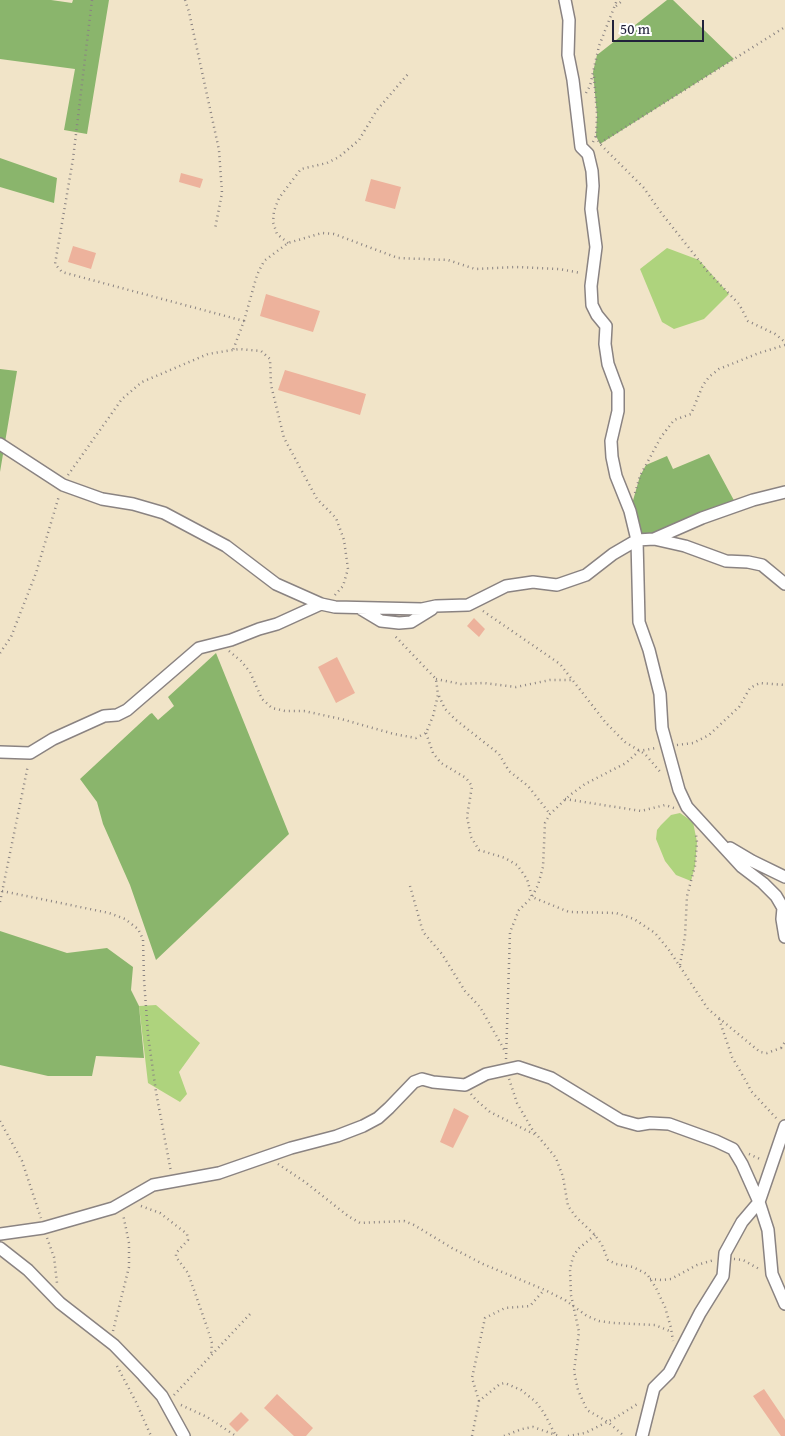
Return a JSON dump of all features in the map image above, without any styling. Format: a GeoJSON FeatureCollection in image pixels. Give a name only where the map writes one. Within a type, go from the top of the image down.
{"type":"FeatureCollection","features":[{"type":"Feature","properties":{"kind":"street"},"geometry":{"type":"LineString","coordinates":[[565,0],[569,20],[568,55],[581,147],[589,152],[594,186],[591,209],[596,247],[592,305],[606,326],[605,344],[608,364],[618,391],[618,411],[611,441],[612,457],[616,476],[630,511],[636,540],[639,622],[649,650],[660,694],[662,728],[679,790],[691,812],[722,843],[742,867],[776,896],[783,908],[782,919],[785,937]]}},
{"type":"Feature","properties":{"kind":"street"},"geometry":{"type":"LineString","coordinates":[[0,444],[63,485],[102,500],[133,504],[164,513],[226,546],[276,584],[322,604],[335,607],[422,609],[436,606],[468,605],[506,586],[533,582],[558,585],[586,575],[613,554],[636,540],[654,539],[685,546],[726,561],[762,565],[785,584]]}},
{"type":"Feature","properties":{"kind":"street"},"geometry":{"type":"LineString","coordinates":[[654,539],[702,518],[753,500],[785,492]]}},
{"type":"Feature","properties":{"kind":"street"},"geometry":{"type":"LineString","coordinates":[[0,752],[30,754],[53,739],[104,716],[117,715],[128,710],[199,648],[231,640],[278,624],[322,604]]}},
{"type":"Feature","properties":{"kind":"street"},"geometry":{"type":"LineString","coordinates":[[361,609],[381,621],[399,623],[411,622],[436,606]]}},
{"type":"Feature","properties":{"kind":"street"},"geometry":{"type":"LineString","coordinates":[[722,843],[752,861],[785,876]]}},
{"type":"Feature","properties":{"kind":"street"},"geometry":{"type":"LineString","coordinates":[[0,1234],[44,1228],[113,1208],[153,1185],[219,1173],[291,1148],[338,1136],[378,1118],[414,1082],[422,1079],[465,1085],[486,1074],[518,1067],[551,1078],[620,1120],[638,1125],[650,1123],[669,1124],[716,1141],[733,1150],[746,1172],[759,1202],[768,1230],[772,1274],[785,1304]]}},
{"type":"Feature","properties":{"kind":"street"},"geometry":{"type":"LineString","coordinates":[[642,1436],[654,1388],[670,1374],[700,1312],[723,1276],[725,1253],[742,1222],[759,1202],[785,1126]]}},
{"type":"Feature","properties":{"kind":"street"},"geometry":{"type":"LineString","coordinates":[[0,1248],[28,1270],[60,1303],[111,1343],[166,1398],[184,1436]]}},
{"type":"Feature","properties":{"kind":"path"},"geometry":{"type":"LineString","coordinates":[[92,0],[73,160],[55,264],[62,272],[244,321]]}},
{"type":"Feature","properties":{"kind":"path"},"geometry":{"type":"LineString","coordinates":[[185,0],[219,150],[222,192],[215,229]]}},
{"type":"Feature","properties":{"kind":"path"},"geometry":{"type":"LineString","coordinates":[[577,109],[590,86],[599,46],[617,0]]}},
{"type":"Feature","properties":{"kind":"path"},"geometry":{"type":"LineString","coordinates":[[614,7],[624,0]]}},
{"type":"Feature","properties":{"kind":"path"},"geometry":{"type":"LineString","coordinates":[[589,152],[785,27]]}},
{"type":"Feature","properties":{"kind":"path"},"geometry":{"type":"LineString","coordinates":[[589,152],[596,136],[597,115],[593,72]]}},
{"type":"Feature","properties":{"kind":"path"},"geometry":{"type":"LineString","coordinates":[[288,243],[277,234],[273,222],[274,211],[285,190],[301,169],[339,157],[359,140],[377,110],[408,74]]}},
{"type":"Feature","properties":{"kind":"path"},"geometry":{"type":"LineString","coordinates":[[596,136],[600,144],[644,188],[708,272],[739,304],[748,321],[775,334],[785,343],[719,369],[709,378],[703,385],[691,414],[674,420],[661,437],[640,476],[630,511]]}},
{"type":"Feature","properties":{"kind":"path"},"geometry":{"type":"LineString","coordinates":[[233,350],[244,321],[257,275],[264,261],[288,243],[322,233],[334,234],[398,258],[448,260],[475,269],[515,267],[559,269],[593,275]]}},
{"type":"Feature","properties":{"kind":"path"},"geometry":{"type":"LineString","coordinates":[[0,652],[11,637],[36,573],[63,485],[70,472],[122,399],[142,382],[208,354],[233,350],[261,351],[270,359],[271,385],[284,438],[317,499],[336,518],[344,540],[348,569],[343,586],[335,596],[322,604]]}},
{"type":"Feature","properties":{"kind":"path"},"geometry":{"type":"LineString","coordinates":[[468,605],[487,612],[560,664],[618,736],[624,742],[645,754],[679,790]]}},
{"type":"Feature","properties":{"kind":"path"},"geometry":{"type":"LineString","coordinates":[[381,621],[436,679],[461,684],[484,683],[516,687],[550,680],[573,680]]}},
{"type":"Feature","properties":{"kind":"path"},"geometry":{"type":"LineString","coordinates":[[217,643],[241,661],[250,672],[262,699],[272,708],[342,719],[394,734],[416,738],[426,733],[433,716],[438,695]]}},
{"type":"Feature","properties":{"kind":"path"},"geometry":{"type":"LineString","coordinates":[[436,679],[438,695],[445,709],[498,754],[508,771],[528,786],[550,814]]}},
{"type":"Feature","properties":{"kind":"path"},"geometry":{"type":"LineString","coordinates":[[676,1361],[672,1332],[665,1307],[656,1288],[647,1274],[633,1267],[616,1264],[608,1260],[595,1234],[568,1206],[563,1177],[556,1158],[537,1135],[516,1103],[506,1070],[510,932],[519,910],[532,896],[538,886],[543,867],[545,823],[550,814],[565,799],[585,784],[626,763],[639,751],[693,743],[709,735],[739,707],[750,688],[760,683],[785,685]]}},
{"type":"Feature","properties":{"kind":"path"},"geometry":{"type":"LineString","coordinates":[[426,733],[433,753],[441,763],[466,778],[472,786],[467,817],[471,837],[479,850],[505,858],[517,865],[527,879],[532,896]]}},
{"type":"Feature","properties":{"kind":"path"},"geometry":{"type":"LineString","coordinates":[[0,902],[30,754]]}},
{"type":"Feature","properties":{"kind":"path"},"geometry":{"type":"LineString","coordinates":[[565,799],[641,811],[665,806],[691,812],[697,842],[695,866],[687,896],[685,936],[680,966]]}},
{"type":"Feature","properties":{"kind":"path"},"geometry":{"type":"LineString","coordinates":[[410,886],[423,932],[442,954],[465,991],[480,1007],[506,1052]]}},
{"type":"Feature","properties":{"kind":"path"},"geometry":{"type":"LineString","coordinates":[[2,891],[109,913],[125,919],[138,929],[143,939],[148,1035],[156,1092],[173,1181]]}},
{"type":"Feature","properties":{"kind":"path"},"geometry":{"type":"LineString","coordinates":[[532,896],[569,912],[616,913],[634,919],[655,933],[680,966],[708,1009],[760,1052],[768,1053],[781,1048],[785,1042]]}},
{"type":"Feature","properties":{"kind":"path"},"geometry":{"type":"LineString","coordinates":[[719,1018],[732,1057],[751,1091],[785,1126]]}},
{"type":"Feature","properties":{"kind":"path"},"geometry":{"type":"LineString","coordinates":[[781,1048],[785,1050]]}},
{"type":"Feature","properties":{"kind":"path"},"geometry":{"type":"LineString","coordinates":[[465,1085],[476,1100],[490,1112],[537,1135]]}},
{"type":"Feature","properties":{"kind":"path"},"geometry":{"type":"LineString","coordinates":[[0,1121],[22,1161],[54,1257],[60,1303]]}},
{"type":"Feature","properties":{"kind":"path"},"geometry":{"type":"LineString","coordinates":[[733,1150],[750,1154],[773,1165]]}},
{"type":"Feature","properties":{"kind":"path"},"geometry":{"type":"LineString","coordinates":[[266,1156],[360,1223],[404,1221],[414,1225],[452,1248],[483,1264],[545,1290],[599,1321],[655,1325],[672,1332],[689,1333]]}},
{"type":"Feature","properties":{"kind":"path"},"geometry":{"type":"LineString","coordinates":[[111,1343],[129,1267],[129,1243],[124,1201],[160,1213],[187,1234],[188,1240],[176,1253],[176,1257],[188,1273],[212,1343],[211,1355]]}},
{"type":"Feature","properties":{"kind":"path"},"geometry":{"type":"LineString","coordinates":[[595,1234],[578,1249],[573,1257],[570,1269],[573,1306],[579,1332],[574,1371],[578,1390],[587,1410],[608,1422],[624,1436]]}},
{"type":"Feature","properties":{"kind":"path"},"geometry":{"type":"LineString","coordinates":[[472,1436],[479,1401],[472,1378],[485,1318],[505,1308],[530,1306],[545,1290]]}},
{"type":"Feature","properties":{"kind":"path"},"geometry":{"type":"LineString","coordinates":[[236,1436],[207,1416],[166,1398],[250,1314]]}},
{"type":"Feature","properties":{"kind":"path"},"geometry":{"type":"LineString","coordinates":[[116,1364],[151,1436]]}},
{"type":"Feature","properties":{"kind":"path"},"geometry":{"type":"LineString","coordinates":[[479,1401],[500,1384],[509,1384],[530,1396],[536,1402],[557,1436]]}},
{"type":"Feature","properties":{"kind":"path"},"geometry":{"type":"LineString","coordinates":[[568,1436],[585,1433],[608,1422],[637,1405],[654,1388]]}},
{"type":"Feature","properties":{"kind":"path"},"geometry":{"type":"LineString","coordinates":[[504,1436],[522,1429],[533,1428],[557,1436]]}},
{"type":"Feature","properties":{"kind":"green space"},"geometry":{"type":"Polygon","coordinates":[[[0,0],[51,0],[72,3],[73,0],[109,0],[87,134],[64,130],[75,69],[0,59],[0,0]]]}},
{"type":"Feature","properties":{"kind":"green space"},"geometry":{"type":"Polygon","coordinates":[[[667,0],[673,0],[734,59],[600,144],[596,136],[597,115],[593,72],[597,55],[667,0]]]}},
{"type":"Feature","properties":{"kind":"green space"},"geometry":{"type":"Polygon","coordinates":[[[0,158],[57,178],[54,203],[0,187],[0,158]]]}},
{"type":"Feature","properties":{"kind":"green space"},"geometry":{"type":"Polygon","coordinates":[[[667,248],[699,260],[729,294],[704,319],[674,329],[662,322],[640,269],[667,248]]]}},
{"type":"Feature","properties":{"kind":"green space"},"geometry":{"type":"Polygon","coordinates":[[[0,369],[17,371],[0,472],[0,369]]]}},
{"type":"Feature","properties":{"kind":"green space"},"geometry":{"type":"Polygon","coordinates":[[[709,454],[737,506],[637,540],[630,511],[640,476],[646,465],[667,456],[673,469],[709,454]]]}},
{"type":"Feature","properties":{"kind":"green space"},"geometry":{"type":"Polygon","coordinates":[[[216,653],[289,834],[156,960],[130,885],[103,824],[97,802],[80,779],[150,714],[152,713],[158,720],[174,706],[168,697],[216,653]]]}},
{"type":"Feature","properties":{"kind":"green space"},"geometry":{"type":"Polygon","coordinates":[[[680,813],[693,822],[697,842],[695,866],[691,881],[676,875],[665,861],[656,839],[657,830],[661,825],[671,815],[680,813]]]}},
{"type":"Feature","properties":{"kind":"green space"},"geometry":{"type":"Polygon","coordinates":[[[0,931],[67,953],[107,948],[133,967],[131,990],[139,1006],[144,1058],[96,1056],[92,1076],[48,1076],[0,1065],[0,931]]]}},
{"type":"Feature","properties":{"kind":"green space"},"geometry":{"type":"Polygon","coordinates":[[[156,1005],[200,1043],[179,1072],[187,1094],[180,1102],[148,1083],[139,1006],[156,1005]]]}},
{"type":"Feature","properties":{"kind":"building"},"geometry":{"type":"Polygon","coordinates":[[[181,173],[203,179],[200,188],[179,182],[181,173]]]}},
{"type":"Feature","properties":{"kind":"building"},"geometry":{"type":"Polygon","coordinates":[[[371,179],[401,187],[395,209],[365,201],[371,179]]]}},
{"type":"Feature","properties":{"kind":"building"},"geometry":{"type":"Polygon","coordinates":[[[73,246],[96,253],[91,269],[68,262],[73,246]]]}},
{"type":"Feature","properties":{"kind":"building"},"geometry":{"type":"Polygon","coordinates":[[[266,294],[320,311],[313,332],[260,316],[266,294]]]}},
{"type":"Feature","properties":{"kind":"building"},"geometry":{"type":"Polygon","coordinates":[[[285,370],[366,394],[360,415],[278,390],[285,370]]]}},
{"type":"Feature","properties":{"kind":"building"},"geometry":{"type":"Polygon","coordinates":[[[474,618],[485,629],[479,637],[467,626],[474,618]]]}},
{"type":"Feature","properties":{"kind":"building"},"geometry":{"type":"Polygon","coordinates":[[[337,657],[355,693],[336,703],[318,667],[337,657]]]}},
{"type":"Feature","properties":{"kind":"building"},"geometry":{"type":"Polygon","coordinates":[[[454,1108],[469,1116],[453,1148],[440,1142],[454,1108]]]}},
{"type":"Feature","properties":{"kind":"building"},"geometry":{"type":"Polygon","coordinates":[[[764,1389],[785,1420],[785,1436],[781,1436],[753,1396],[764,1389]]]}},
{"type":"Feature","properties":{"kind":"building"},"geometry":{"type":"Polygon","coordinates":[[[277,1394],[313,1428],[306,1436],[294,1436],[264,1408],[277,1394]]]}},
{"type":"Feature","properties":{"kind":"building"},"geometry":{"type":"Polygon","coordinates":[[[241,1412],[249,1420],[237,1432],[229,1424],[241,1412]]]}}]}
